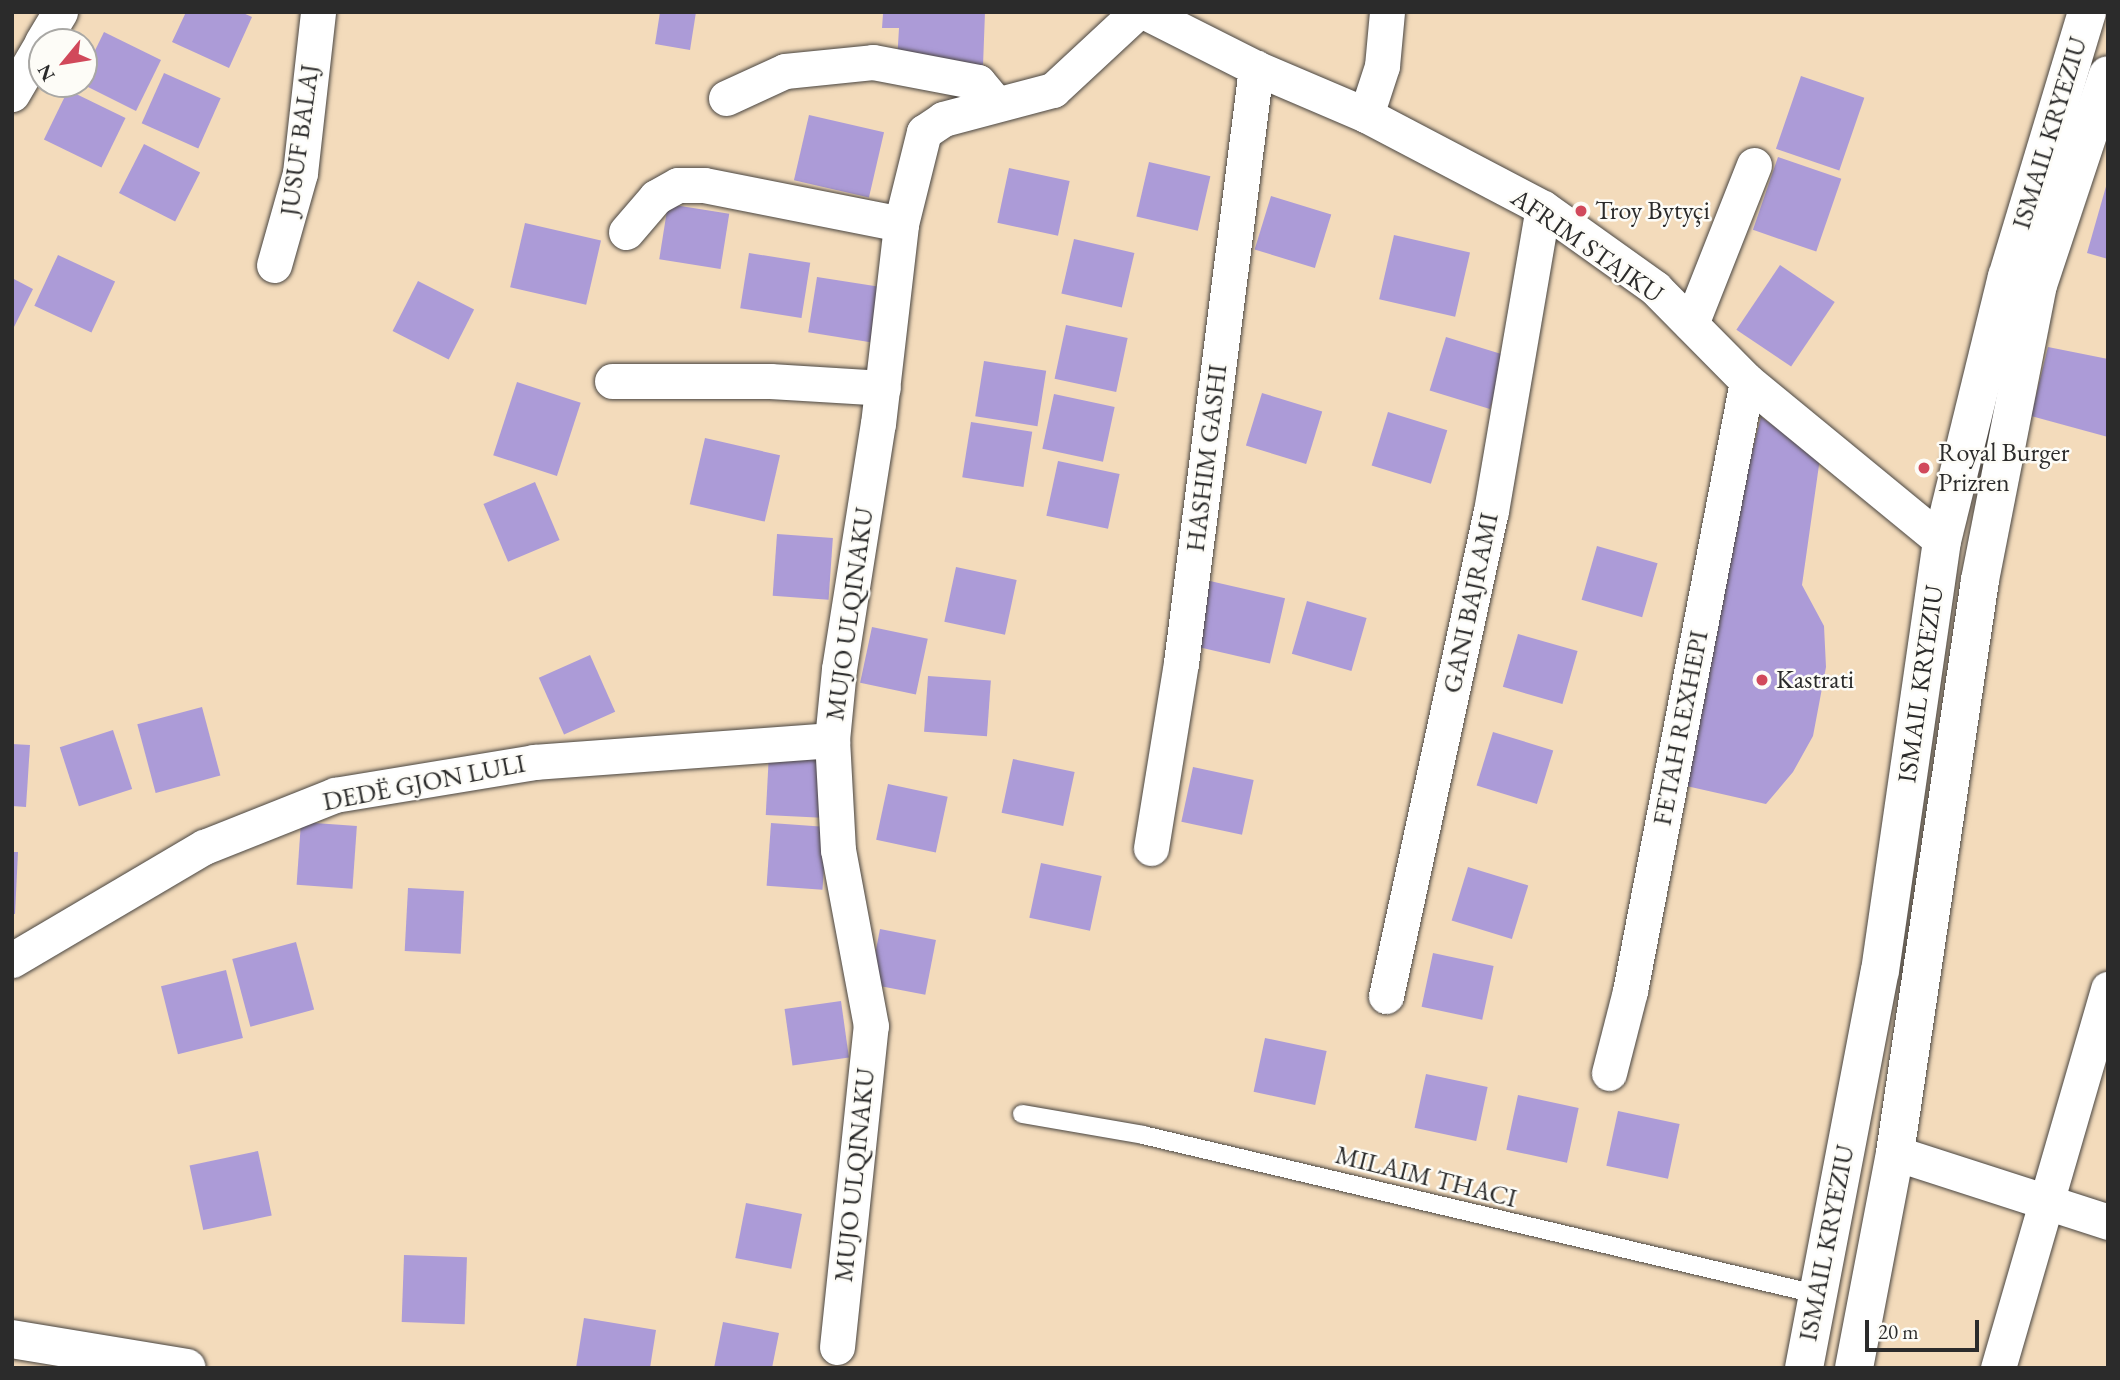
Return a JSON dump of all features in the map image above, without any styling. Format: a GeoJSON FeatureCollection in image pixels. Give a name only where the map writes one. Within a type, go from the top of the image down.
{"type":"FeatureCollection","features":[{"type":"Feature","properties":{"kind":"main road","name":"ISMAIL KRYEZIU"},"geometry":{"type":"LineString","coordinates":[[1804,1368],[1816,1294],[1881,971],[1942,541],[2007,277],[2087,12]]}},
{"type":"Feature","properties":{"kind":"main road","name":"ISMAIL KRYEZIU"},"geometry":{"type":"LineString","coordinates":[[1854,1368],[1895,1153],[1985,553],[2038,285],[2108,75]]}},
{"type":"Feature","properties":{"kind":"main road"},"geometry":{"type":"LineString","coordinates":[[1942,541],[1985,553]]}},
{"type":"Feature","properties":{"kind":"main road"},"geometry":{"type":"LineString","coordinates":[[12,1339],[187,1368]]}},
{"type":"Feature","properties":{"kind":"street"},"geometry":{"type":"LineString","coordinates":[[50,28],[60,12]]}},
{"type":"Feature","properties":{"kind":"street","name":"JUSUF BALAJ"},"geometry":{"type":"LineString","coordinates":[[274,265],[300,173],[318,12]]}},
{"type":"Feature","properties":{"kind":"street","name":"MUJO ULQINAKU"},"geometry":{"type":"LineString","coordinates":[[837,1347],[872,1026],[838,850],[832,740],[839,669],[883,387],[901,224],[925,132],[943,119],[995,102],[1053,90],[1138,12]]}},
{"type":"Feature","properties":{"kind":"street","name":"AFRIM STAJKU"},"geometry":{"type":"LineString","coordinates":[[1145,12],[1256,68],[1366,115],[1543,208],[1655,288],[1747,381],[1942,541]]}},
{"type":"Feature","properties":{"kind":"street"},"geometry":{"type":"LineString","coordinates":[[1366,115],[1382,66],[1387,12]]}},
{"type":"Feature","properties":{"kind":"street"},"geometry":{"type":"LineString","coordinates":[[726,98],[785,71],[873,62],[978,82],[995,102]]}},
{"type":"Feature","properties":{"kind":"street"},"geometry":{"type":"LineString","coordinates":[[12,94],[28,66]]}},
{"type":"Feature","properties":{"kind":"street","name":"HASHIM GASHI"},"geometry":{"type":"LineString","coordinates":[[1152,848],[1181,663],[1256,68]]}},
{"type":"Feature","properties":{"kind":"street","name":"AFRIM STAJKU"},"geometry":{"type":"LineString","coordinates":[[1691,324],[1754,165]]}},
{"type":"Feature","properties":{"kind":"street"},"geometry":{"type":"LineString","coordinates":[[626,232],[656,197],[678,185],[704,185],[901,224]]}},
{"type":"Feature","properties":{"kind":"street","name":"GANI BAJRAMI"},"geometry":{"type":"LineString","coordinates":[[1386,996],[1491,511],[1543,208]]}},
{"type":"Feature","properties":{"kind":"street"},"geometry":{"type":"LineString","coordinates":[[612,381],[770,381],[883,387]]}},
{"type":"Feature","properties":{"kind":"street","name":"FETAH REXHEPI"},"geometry":{"type":"LineString","coordinates":[[1609,1073],[1630,991],[1747,381]]}},
{"type":"Feature","properties":{"kind":"street","name":"DEDË GJON LULI"},"geometry":{"type":"LineString","coordinates":[[12,960],[204,847],[335,795],[534,762],[832,740]]}},
{"type":"Feature","properties":{"kind":"street"},"geometry":{"type":"LineString","coordinates":[[1998,1368],[2049,1204],[2108,989]]}},
{"type":"Feature","properties":{"kind":"street"},"geometry":{"type":"LineString","coordinates":[[1895,1153],[2108,1223]]}},
{"type":"Feature","properties":{"kind":"lane","name":"MILAIM THACI"},"geometry":{"type":"LineString","coordinates":[[1022,1114],[1143,1135],[1816,1294]]}},
{"type":"Feature","properties":{"kind":"building"},"geometry":{"type":"Polygon","coordinates":[[[186,12],[241,12],[252,17],[229,68],[172,42],[186,12]]]}},
{"type":"Feature","properties":{"kind":"building"},"geometry":{"type":"Polygon","coordinates":[[[660,12],[696,12],[690,50],[655,44],[660,12]]]}},
{"type":"Feature","properties":{"kind":"building"},"geometry":{"type":"Polygon","coordinates":[[[985,12],[983,66],[897,62],[899,28],[882,28],[883,14],[985,12]]]}},
{"type":"Feature","properties":{"kind":"building"},"geometry":{"type":"Polygon","coordinates":[[[104,32],[161,60],[136,111],[98,92],[98,44],[104,32]]]}},
{"type":"Feature","properties":{"kind":"building"},"geometry":{"type":"Polygon","coordinates":[[[164,73],[221,98],[198,148],[142,123],[164,73]]]}},
{"type":"Feature","properties":{"kind":"building"},"geometry":{"type":"Polygon","coordinates":[[[1801,76],[1864,98],[1839,171],[1776,149],[1801,76]]]}},
{"type":"Feature","properties":{"kind":"building"},"geometry":{"type":"Polygon","coordinates":[[[64,98],[84,98],[126,118],[101,167],[44,139],[64,98]]]}},
{"type":"Feature","properties":{"kind":"building"},"geometry":{"type":"Polygon","coordinates":[[[809,115],[884,132],[869,198],[794,180],[809,115]]]}},
{"type":"Feature","properties":{"kind":"building"},"geometry":{"type":"Polygon","coordinates":[[[144,144],[200,173],[175,222],[119,193],[144,144]]]}},
{"type":"Feature","properties":{"kind":"building"},"geometry":{"type":"Polygon","coordinates":[[[1778,157],[1841,179],[1816,252],[1753,230],[1778,157]]]}},
{"type":"Feature","properties":{"kind":"building"},"geometry":{"type":"Polygon","coordinates":[[[1149,162],[1210,176],[1198,231],[1136,217],[1149,162]]]}},
{"type":"Feature","properties":{"kind":"building"},"geometry":{"type":"Polygon","coordinates":[[[1009,168],[1070,181],[1058,236],[997,223],[1009,168]]]}},
{"type":"Feature","properties":{"kind":"building"},"geometry":{"type":"Polygon","coordinates":[[[2108,183],[2108,259],[2087,253],[2108,183]]]}},
{"type":"Feature","properties":{"kind":"building"},"geometry":{"type":"Polygon","coordinates":[[[1271,196],[1331,214],[1315,268],[1255,250],[1271,196]]]}},
{"type":"Feature","properties":{"kind":"building"},"geometry":{"type":"Polygon","coordinates":[[[668,204],[729,214],[720,269],[659,259],[668,204]]]}},
{"type":"Feature","properties":{"kind":"building"},"geometry":{"type":"Polygon","coordinates":[[[525,223],[601,241],[586,305],[510,287],[525,223]]]}},
{"type":"Feature","properties":{"kind":"building"},"geometry":{"type":"Polygon","coordinates":[[[1394,235],[1470,253],[1455,317],[1379,299],[1394,235]]]}},
{"type":"Feature","properties":{"kind":"building"},"geometry":{"type":"Polygon","coordinates":[[[1074,239],[1134,253],[1122,308],[1061,294],[1074,239]]]}},
{"type":"Feature","properties":{"kind":"building"},"geometry":{"type":"Polygon","coordinates":[[[749,253],[810,263],[801,318],[740,308],[749,253]]]}},
{"type":"Feature","properties":{"kind":"building"},"geometry":{"type":"Polygon","coordinates":[[[58,255],[115,282],[91,332],[34,306],[58,255]]]}},
{"type":"Feature","properties":{"kind":"building"},"geometry":{"type":"Polygon","coordinates":[[[1780,265],[1835,302],[1791,367],[1736,330],[1780,265]]]}},
{"type":"Feature","properties":{"kind":"building"},"geometry":{"type":"Polygon","coordinates":[[[817,277],[879,287],[870,342],[808,332],[817,277]]]}},
{"type":"Feature","properties":{"kind":"building"},"geometry":{"type":"Polygon","coordinates":[[[12,278],[33,289],[12,331],[12,278]]]}},
{"type":"Feature","properties":{"kind":"building"},"geometry":{"type":"Polygon","coordinates":[[[418,281],[474,310],[449,359],[393,331],[418,281]]]}},
{"type":"Feature","properties":{"kind":"building"},"geometry":{"type":"Polygon","coordinates":[[[1066,325],[1128,338],[1116,392],[1055,379],[1066,325]]]}},
{"type":"Feature","properties":{"kind":"building"},"geometry":{"type":"Polygon","coordinates":[[[1446,337],[1506,355],[1490,409],[1430,391],[1446,337]]]}},
{"type":"Feature","properties":{"kind":"building"},"geometry":{"type":"Polygon","coordinates":[[[2048,347],[2108,359],[2108,437],[2031,416],[2048,347]]]}},
{"type":"Feature","properties":{"kind":"building"},"geometry":{"type":"Polygon","coordinates":[[[984,361],[1046,371],[1037,426],[975,416],[984,361]]]}},
{"type":"Feature","properties":{"kind":"building"},"geometry":{"type":"Polygon","coordinates":[[[517,382],[581,403],[557,476],[493,455],[517,382]]]}},
{"type":"Feature","properties":{"kind":"building"},"geometry":{"type":"Polygon","coordinates":[[[1262,393],[1322,411],[1306,464],[1246,446],[1262,393]]]}},
{"type":"Feature","properties":{"kind":"building"},"geometry":{"type":"Polygon","coordinates":[[[1054,394],[1115,407],[1103,462],[1042,449],[1054,394]]]}},
{"type":"Feature","properties":{"kind":"building"},"geometry":{"type":"Polygon","coordinates":[[[1388,412],[1447,430],[1431,484],[1372,466],[1388,412]]]}},
{"type":"Feature","properties":{"kind":"building","name":"Kastrati"},"geometry":{"type":"Polygon","coordinates":[[[1761,417],[1820,458],[1802,585],[1824,626],[1826,667],[1813,736],[1793,772],[1766,804],[1682,785],[1722,569],[1761,417]]]}},
{"type":"Feature","properties":{"kind":"building"},"geometry":{"type":"Polygon","coordinates":[[[971,422],[1032,432],[1023,487],[962,477],[971,422]]]}},
{"type":"Feature","properties":{"kind":"building"},"geometry":{"type":"Polygon","coordinates":[[[705,438],[780,455],[765,522],[690,504],[705,438]]]}},
{"type":"Feature","properties":{"kind":"building"},"geometry":{"type":"Polygon","coordinates":[[[1058,461],[1120,474],[1108,529],[1046,516],[1058,461]]]}},
{"type":"Feature","properties":{"kind":"building"},"geometry":{"type":"Polygon","coordinates":[[[535,482],[560,540],[508,562],[483,504],[535,482]]]}},
{"type":"Feature","properties":{"kind":"building"},"geometry":{"type":"Polygon","coordinates":[[[777,534],[833,538],[829,600],[773,596],[777,534]]]}},
{"type":"Feature","properties":{"kind":"building"},"geometry":{"type":"Polygon","coordinates":[[[1597,546],[1658,563],[1642,617],[1582,600],[1597,546]]]}},
{"type":"Feature","properties":{"kind":"building"},"geometry":{"type":"Polygon","coordinates":[[[956,567],[1017,580],[1005,635],[944,622],[956,567]]]}},
{"type":"Feature","properties":{"kind":"building"},"geometry":{"type":"Polygon","coordinates":[[[1210,581],[1285,598],[1270,664],[1195,646],[1210,581]]]}},
{"type":"Feature","properties":{"kind":"building"},"geometry":{"type":"Polygon","coordinates":[[[1307,601],[1367,618],[1351,671],[1292,654],[1307,601]]]}},
{"type":"Feature","properties":{"kind":"building"},"geometry":{"type":"Polygon","coordinates":[[[872,627],[928,639],[916,695],[860,683],[872,627]]]}},
{"type":"Feature","properties":{"kind":"building"},"geometry":{"type":"Polygon","coordinates":[[[1518,634],[1578,651],[1562,704],[1503,687],[1518,634]]]}},
{"type":"Feature","properties":{"kind":"building"},"geometry":{"type":"Polygon","coordinates":[[[590,655],[615,712],[564,734],[539,678],[590,655]]]}},
{"type":"Feature","properties":{"kind":"building"},"geometry":{"type":"Polygon","coordinates":[[[928,676],[991,680],[987,736],[924,732],[928,676]]]}},
{"type":"Feature","properties":{"kind":"building"},"geometry":{"type":"Polygon","coordinates":[[[202,707],[220,776],[156,793],[137,724],[202,707]]]}},
{"type":"Feature","properties":{"kind":"building"},"geometry":{"type":"Polygon","coordinates":[[[113,730],[132,789],[79,806],[60,747],[113,730]]]}},
{"type":"Feature","properties":{"kind":"building"},"geometry":{"type":"Polygon","coordinates":[[[1493,732],[1553,750],[1537,804],[1477,786],[1493,732]]]}},
{"type":"Feature","properties":{"kind":"building"},"geometry":{"type":"Polygon","coordinates":[[[12,744],[30,745],[26,807],[12,806],[12,744]]]}},
{"type":"Feature","properties":{"kind":"building"},"geometry":{"type":"Polygon","coordinates":[[[769,753],[825,756],[822,818],[766,815],[769,753]]]}},
{"type":"Feature","properties":{"kind":"building"},"geometry":{"type":"Polygon","coordinates":[[[1013,759],[1075,772],[1063,826],[1002,813],[1013,759]]]}},
{"type":"Feature","properties":{"kind":"building"},"geometry":{"type":"Polygon","coordinates":[[[1193,767],[1254,780],[1242,835],[1181,822],[1193,767]]]}},
{"type":"Feature","properties":{"kind":"building"},"geometry":{"type":"Polygon","coordinates":[[[888,784],[948,797],[936,852],[876,840],[888,784]]]}},
{"type":"Feature","properties":{"kind":"building"},"geometry":{"type":"Polygon","coordinates":[[[301,822],[357,826],[352,889],[297,885],[301,822]]]}},
{"type":"Feature","properties":{"kind":"building"},"geometry":{"type":"Polygon","coordinates":[[[771,823],[827,827],[822,890],[767,886],[771,823]]]}},
{"type":"Feature","properties":{"kind":"building"},"geometry":{"type":"Polygon","coordinates":[[[12,852],[18,852],[15,914],[12,914],[12,852]]]}},
{"type":"Feature","properties":{"kind":"building"},"geometry":{"type":"Polygon","coordinates":[[[1041,863],[1102,876],[1090,931],[1029,918],[1041,863]]]}},
{"type":"Feature","properties":{"kind":"building"},"geometry":{"type":"Polygon","coordinates":[[[1468,867],[1528,885],[1512,939],[1452,921],[1468,867]]]}},
{"type":"Feature","properties":{"kind":"building"},"geometry":{"type":"Polygon","coordinates":[[[408,888],[464,891],[461,954],[405,951],[408,888]]]}},
{"type":"Feature","properties":{"kind":"building"},"geometry":{"type":"Polygon","coordinates":[[[880,929],[936,940],[925,995],[869,984],[880,929]]]}},
{"type":"Feature","properties":{"kind":"building"},"geometry":{"type":"Polygon","coordinates":[[[296,942],[314,1010],[250,1027],[232,959],[296,942]]]}},
{"type":"Feature","properties":{"kind":"building"},"geometry":{"type":"Polygon","coordinates":[[[1433,953],[1494,966],[1482,1020],[1422,1007],[1433,953]]]}},
{"type":"Feature","properties":{"kind":"building"},"geometry":{"type":"Polygon","coordinates":[[[226,970],[243,1038],[178,1054],[161,986],[226,970]]]}},
{"type":"Feature","properties":{"kind":"building"},"geometry":{"type":"Polygon","coordinates":[[[841,1001],[849,1057],[792,1065],[785,1009],[841,1001]]]}},
{"type":"Feature","properties":{"kind":"building"},"geometry":{"type":"Polygon","coordinates":[[[1265,1038],[1327,1051],[1315,1105],[1254,1092],[1265,1038]]]}},
{"type":"Feature","properties":{"kind":"building"},"geometry":{"type":"Polygon","coordinates":[[[1426,1074],[1488,1087],[1476,1141],[1415,1128],[1426,1074]]]}},
{"type":"Feature","properties":{"kind":"building"},"geometry":{"type":"Polygon","coordinates":[[[1518,1095],[1579,1108],[1567,1163],[1506,1150],[1518,1095]]]}},
{"type":"Feature","properties":{"kind":"building"},"geometry":{"type":"Polygon","coordinates":[[[1618,1111],[1680,1124],[1668,1179],[1606,1166],[1618,1111]]]}},
{"type":"Feature","properties":{"kind":"building"},"geometry":{"type":"Polygon","coordinates":[[[258,1151],[272,1216],[203,1230],[190,1166],[258,1151]]]}},
{"type":"Feature","properties":{"kind":"building"},"geometry":{"type":"Polygon","coordinates":[[[746,1203],[802,1214],[791,1269],[735,1258],[746,1203]]]}},
{"type":"Feature","properties":{"kind":"building"},"geometry":{"type":"Polygon","coordinates":[[[404,1255],[467,1257],[465,1324],[402,1322],[404,1255]]]}},
{"type":"Feature","properties":{"kind":"building"},"geometry":{"type":"Polygon","coordinates":[[[584,1318],[656,1330],[650,1368],[576,1368],[584,1318]]]}},
{"type":"Feature","properties":{"kind":"building"},"geometry":{"type":"Polygon","coordinates":[[[723,1322],[779,1333],[772,1368],[714,1368],[723,1322]]]}},
{"type":"Feature","properties":{"kind":"place","name":"Troy Bytyçi"},"geometry":{"type":"Point","coordinates":[1581,211]}},
{"type":"Feature","properties":{"kind":"place","name":"Royal Burger Prizren"},"geometry":{"type":"Point","coordinates":[1924,468]}},
{"type":"Feature","properties":{"kind":"place","name":"Kastrati"},"geometry":{"type":"Point","coordinates":[1762,680]}}]}
